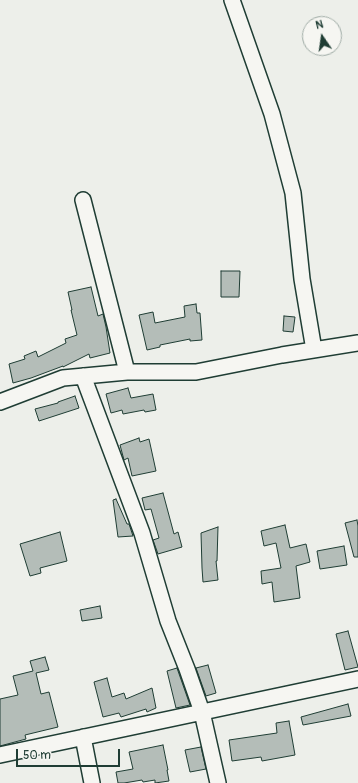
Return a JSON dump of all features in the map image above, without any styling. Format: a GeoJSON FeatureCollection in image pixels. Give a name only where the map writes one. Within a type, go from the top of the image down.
{"type":"FeatureCollection","features":[{"type":"Feature","properties":{"kind":"street"},"geometry":{"type":"LineString","coordinates":[[232,0],[272,114],[292,193],[302,278],[314,350]]}},
{"type":"Feature","properties":{"kind":"street"},"geometry":{"type":"LineString","coordinates":[[83,200],[127,372]]}},
{"type":"Feature","properties":{"kind":"street"},"geometry":{"type":"LineString","coordinates":[[0,402],[63,378],[127,372],[196,372],[282,355],[358,343]]}},
{"type":"Feature","properties":{"kind":"street"},"geometry":{"type":"LineString","coordinates":[[84,376],[142,534],[168,621],[202,712],[218,783]]}},
{"type":"Feature","properties":{"kind":"street"},"geometry":{"type":"LineString","coordinates":[[0,755],[358,679]]}},
{"type":"Feature","properties":{"kind":"street"},"geometry":{"type":"LineString","coordinates":[[83,737],[92,783]]}},
{"type":"Feature","properties":{"kind":"building"},"geometry":{"type":"Polygon","coordinates":[[[221,271],[240,271],[239,297],[221,297],[221,271]]]}},
{"type":"Feature","properties":{"kind":"building"},"geometry":{"type":"Polygon","coordinates":[[[91,287],[98,316],[103,314],[110,353],[90,358],[89,354],[63,367],[13,383],[9,364],[25,359],[24,356],[36,351],[38,357],[66,343],[65,339],[77,335],[68,292],[91,287]]]}},
{"type":"Feature","properties":{"kind":"building"},"geometry":{"type":"Polygon","coordinates":[[[196,304],[197,313],[200,313],[202,340],[190,341],[190,339],[160,345],[160,347],[147,350],[139,315],[153,312],[155,323],[185,317],[184,306],[196,304]]]}},
{"type":"Feature","properties":{"kind":"building"},"geometry":{"type":"Polygon","coordinates":[[[284,316],[295,317],[293,332],[283,331],[284,316]]]}},
{"type":"Feature","properties":{"kind":"building"},"geometry":{"type":"Polygon","coordinates":[[[128,388],[131,398],[153,394],[156,410],[145,412],[144,410],[123,414],[122,410],[111,413],[106,394],[128,388]]]}},
{"type":"Feature","properties":{"kind":"building"},"geometry":{"type":"Polygon","coordinates":[[[75,396],[79,408],[39,421],[35,409],[58,403],[75,396]]]}},
{"type":"Feature","properties":{"kind":"building"},"geometry":{"type":"Polygon","coordinates":[[[139,438],[140,442],[149,439],[156,471],[132,476],[128,458],[124,460],[120,445],[139,438]]]}},
{"type":"Feature","properties":{"kind":"building"},"geometry":{"type":"Polygon","coordinates":[[[163,493],[174,534],[178,532],[182,547],[158,554],[153,540],[159,538],[151,509],[145,510],[142,498],[163,493]]]}},
{"type":"Feature","properties":{"kind":"building"},"geometry":{"type":"Polygon","coordinates":[[[116,499],[127,524],[129,524],[133,536],[118,537],[113,500],[116,499]]]}},
{"type":"Feature","properties":{"kind":"building"},"geometry":{"type":"Polygon","coordinates":[[[357,520],[358,557],[354,557],[345,523],[357,520]]]}},
{"type":"Feature","properties":{"kind":"building"},"geometry":{"type":"Polygon","coordinates":[[[285,525],[290,548],[306,544],[310,562],[296,566],[300,598],[274,602],[272,582],[262,584],[261,571],[281,568],[276,543],[264,546],[261,531],[285,525]]]}},
{"type":"Feature","properties":{"kind":"building"},"geometry":{"type":"Polygon","coordinates":[[[218,527],[216,561],[218,580],[203,582],[201,533],[218,527]]]}},
{"type":"Feature","properties":{"kind":"building"},"geometry":{"type":"Polygon","coordinates":[[[60,532],[67,561],[40,568],[41,573],[30,576],[20,544],[60,532]]]}},
{"type":"Feature","properties":{"kind":"building"},"geometry":{"type":"Polygon","coordinates":[[[344,546],[347,565],[320,569],[317,551],[344,546]]]}},
{"type":"Feature","properties":{"kind":"building"},"geometry":{"type":"Polygon","coordinates":[[[100,606],[102,618],[82,621],[80,610],[100,606]]]}},
{"type":"Feature","properties":{"kind":"building"},"geometry":{"type":"Polygon","coordinates":[[[348,631],[358,667],[345,670],[336,634],[348,631]]]}},
{"type":"Feature","properties":{"kind":"building"},"geometry":{"type":"Polygon","coordinates":[[[45,657],[49,670],[36,673],[41,694],[49,692],[58,727],[25,735],[26,739],[0,746],[0,699],[18,695],[13,676],[33,671],[30,661],[45,657]]]}},
{"type":"Feature","properties":{"kind":"building"},"geometry":{"type":"Polygon","coordinates":[[[208,665],[216,693],[206,696],[196,668],[208,665]]]}},
{"type":"Feature","properties":{"kind":"building"},"geometry":{"type":"Polygon","coordinates":[[[177,668],[190,705],[176,708],[167,671],[177,668]]]}},
{"type":"Feature","properties":{"kind":"building"},"geometry":{"type":"Polygon","coordinates":[[[107,678],[112,697],[124,693],[126,699],[152,688],[156,708],[147,712],[146,709],[121,717],[119,713],[103,717],[94,682],[107,678]]]}},
{"type":"Feature","properties":{"kind":"building"},"geometry":{"type":"Polygon","coordinates":[[[348,704],[351,716],[303,725],[301,717],[348,704]]]}},
{"type":"Feature","properties":{"kind":"building"},"geometry":{"type":"Polygon","coordinates":[[[289,721],[295,755],[262,761],[261,757],[232,761],[229,740],[277,733],[276,723],[289,721]]]}},
{"type":"Feature","properties":{"kind":"building"},"geometry":{"type":"Polygon","coordinates":[[[163,745],[169,781],[155,783],[155,780],[143,782],[142,780],[118,783],[116,772],[133,769],[129,752],[163,745]]]}},
{"type":"Feature","properties":{"kind":"building"},"geometry":{"type":"Polygon","coordinates":[[[201,747],[206,769],[190,772],[185,750],[201,747]]]}}]}
